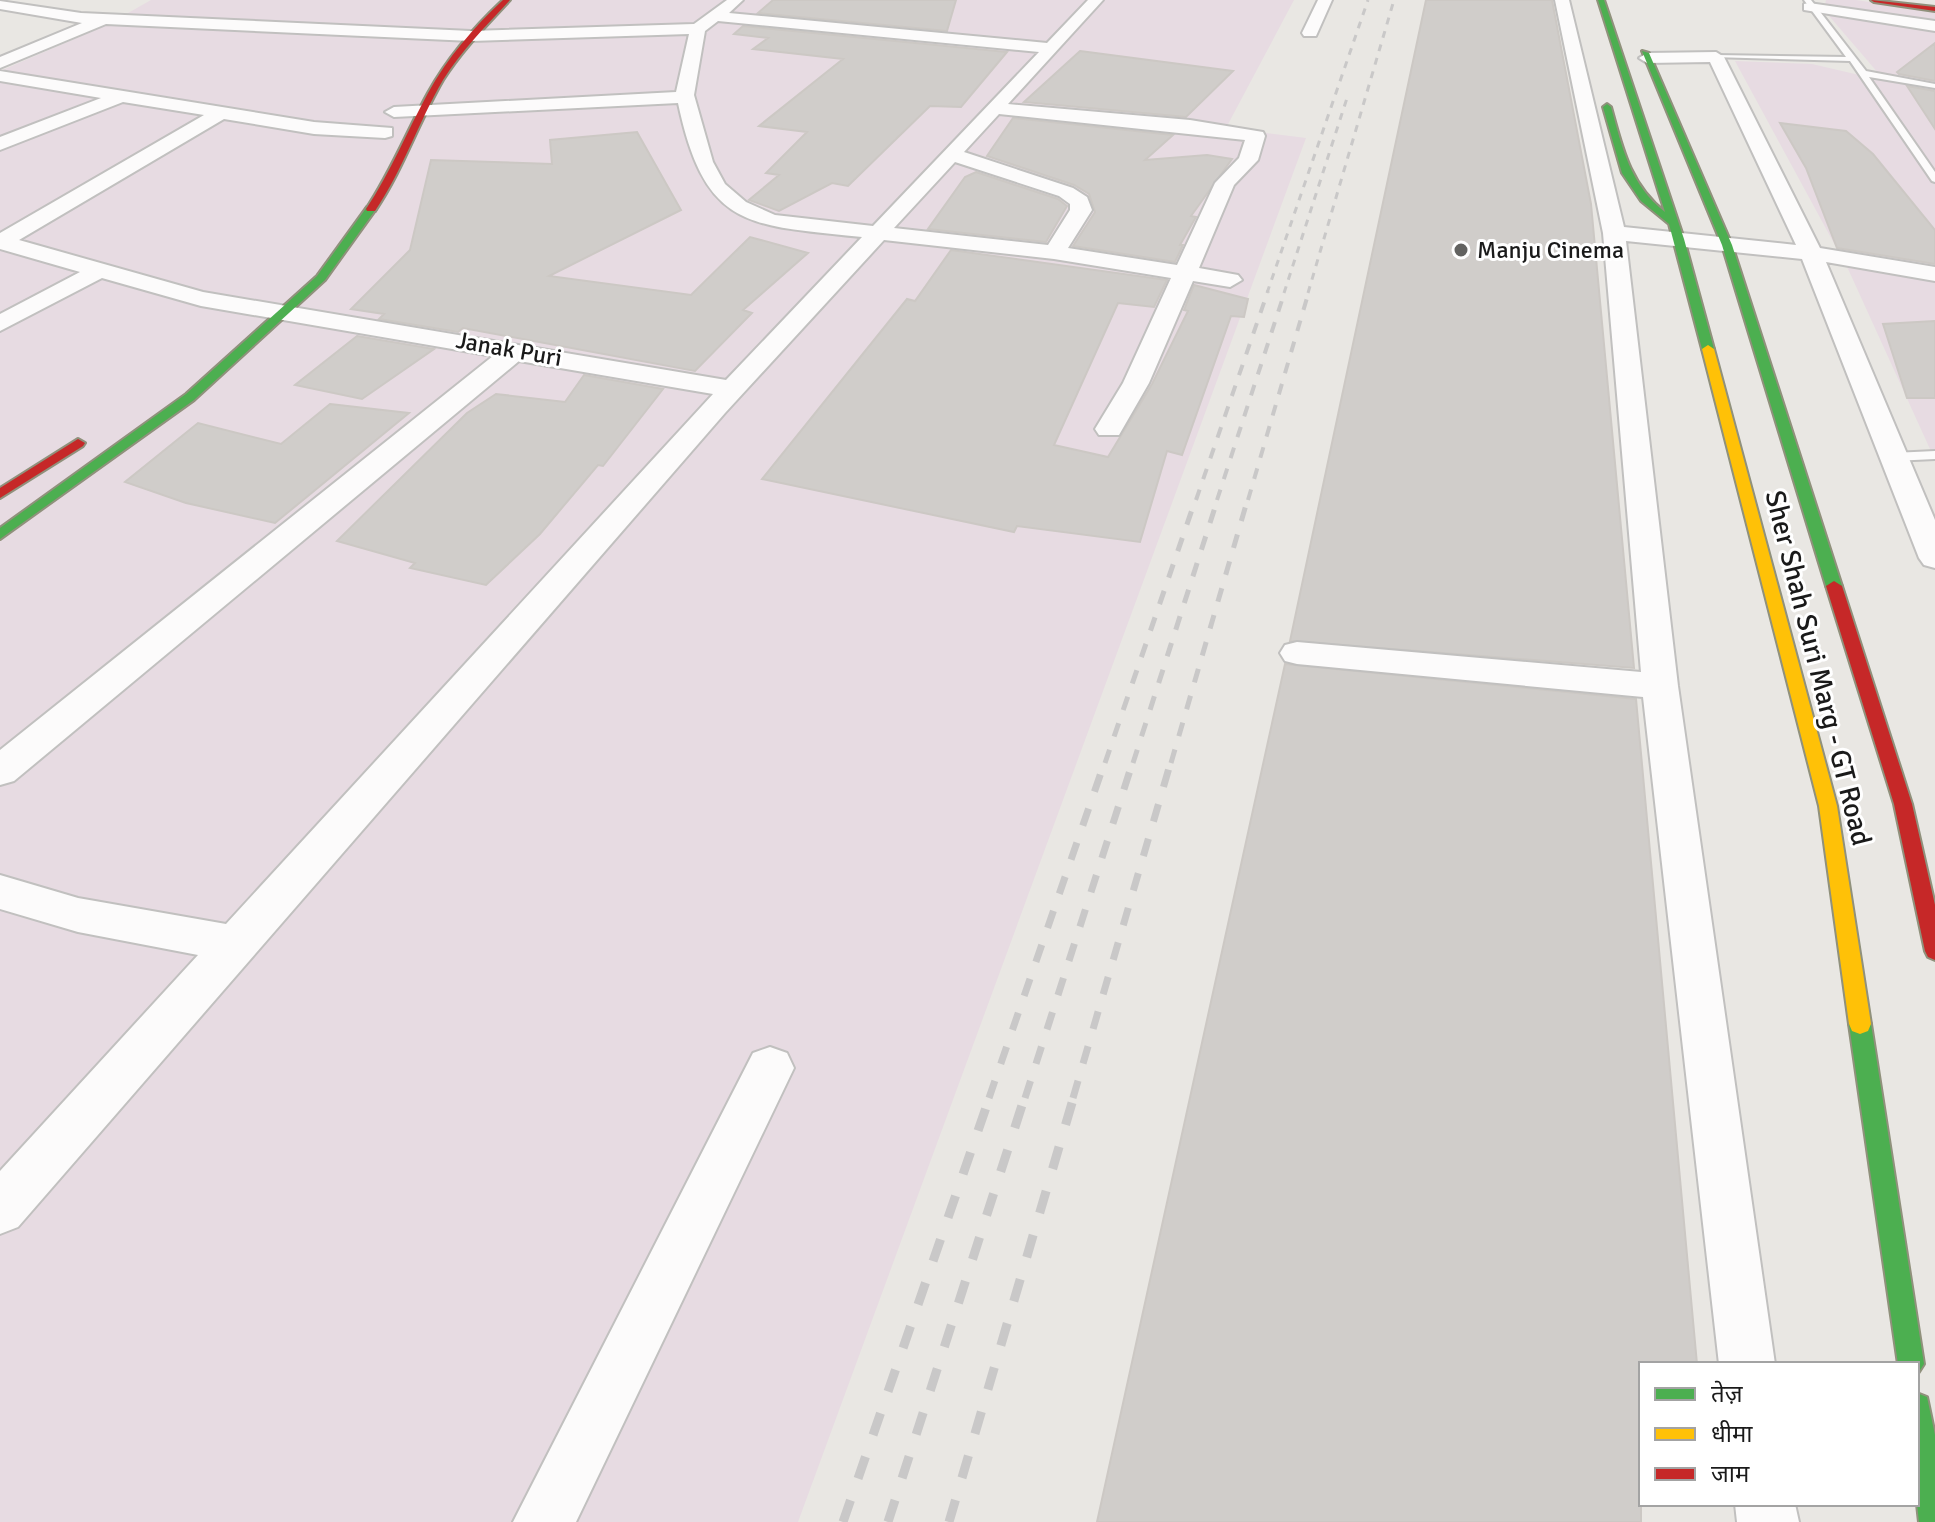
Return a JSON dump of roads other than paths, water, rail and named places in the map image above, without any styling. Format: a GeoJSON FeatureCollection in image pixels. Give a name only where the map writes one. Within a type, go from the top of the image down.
{"type":"FeatureCollection","features":[{"type":"Feature","properties":{"kind":"main road"},"geometry":{"type":"LineString","coordinates":[[434,52],[481,0]]}},
{"type":"Feature","properties":{"kind":"main road"},"geometry":{"type":"LineString","coordinates":[[0,535],[190,397],[321,278],[387,187],[416,132],[423,110],[471,36],[507,0]]}},
{"type":"Feature","properties":{"kind":"main road"},"geometry":{"type":"LineString","coordinates":[[1580,0],[1592,46]]}},
{"type":"Feature","properties":{"kind":"main road","name":"Sher Shah Suri Marg - GT Road"},"geometry":{"type":"LineString","coordinates":[[1601,0],[1677,231],[1828,806],[1911,1362]]}},
{"type":"Feature","properties":{"kind":"main road"},"geometry":{"type":"LineString","coordinates":[[1874,0],[1935,3]]}},
{"type":"Feature","properties":{"kind":"main road"},"geometry":{"type":"LineString","coordinates":[[1897,0],[1935,3]]}},
{"type":"Feature","properties":{"kind":"main road","name":"Sher Shah Suri Marg - GT Road"},"geometry":{"type":"LineString","coordinates":[[1637,29],[1727,245],[1903,804],[1923,846],[1935,951]]}},
{"type":"Feature","properties":{"kind":"main road"},"geometry":{"type":"LineString","coordinates":[[375,150],[408,88]]}},
{"type":"Feature","properties":{"kind":"main road"},"geometry":{"type":"LineString","coordinates":[[1604,93],[1628,186],[1677,231]]}},
{"type":"Feature","properties":{"kind":"main road"},"geometry":{"type":"LineString","coordinates":[[234,330],[275,286]]}},
{"type":"Feature","properties":{"kind":"main road"},"geometry":{"type":"LineString","coordinates":[[0,494],[100,428]]}},
{"type":"Feature","properties":{"kind":"main road"},"geometry":{"type":"LineString","coordinates":[[1919,1421],[1934,1522]]}},
{"type":"Feature","properties":{"kind":"street"},"geometry":{"type":"LineString","coordinates":[[48,0],[105,8],[471,36],[698,29],[736,0]]}},
{"type":"Feature","properties":{"kind":"street"},"geometry":{"type":"LineString","coordinates":[[0,55],[105,8],[138,0]]}},
{"type":"Feature","properties":{"kind":"street"},"geometry":{"type":"LineString","coordinates":[[0,1209],[731,389],[1096,0]]}},
{"type":"Feature","properties":{"kind":"street"},"geometry":{"type":"LineString","coordinates":[[1310,33],[1325,0]]}},
{"type":"Feature","properties":{"kind":"street"},"geometry":{"type":"LineString","coordinates":[[1562,0],[1614,233],[1660,686],[1747,1362]]}},
{"type":"Feature","properties":{"kind":"street"},"geometry":{"type":"LineString","coordinates":[[1808,4],[1935,26]]}},
{"type":"Feature","properties":{"kind":"street"},"geometry":{"type":"LineString","coordinates":[[0,5],[81,18]]}},
{"type":"Feature","properties":{"kind":"street"},"geometry":{"type":"LineString","coordinates":[[0,63],[105,8]]}},
{"type":"Feature","properties":{"kind":"street"},"geometry":{"type":"LineString","coordinates":[[715,16],[1051,48]]}},
{"type":"Feature","properties":{"kind":"street"},"geometry":{"type":"LineString","coordinates":[[698,29],[686,97],[701,161],[711,183],[745,213],[772,221],[1054,252],[1230,280]]}},
{"type":"Feature","properties":{"kind":"street"},"geometry":{"type":"LineString","coordinates":[[0,42],[22,46]]}},
{"type":"Feature","properties":{"kind":"street"},"geometry":{"type":"LineString","coordinates":[[1647,58],[1716,57],[1811,253],[1935,558]]}},
{"type":"Feature","properties":{"kind":"street"},"geometry":{"type":"LineString","coordinates":[[0,76],[314,128],[385,132]]}},
{"type":"Feature","properties":{"kind":"street"},"geometry":{"type":"LineString","coordinates":[[0,144],[119,97]]}},
{"type":"Feature","properties":{"kind":"street"},"geometry":{"type":"LineString","coordinates":[[394,112],[686,97]]}},
{"type":"Feature","properties":{"kind":"street"},"geometry":{"type":"LineString","coordinates":[[994,108],[1256,134],[1248,160],[1225,183],[1136,383],[1109,429]]}},
{"type":"Feature","properties":{"kind":"street","name":"Janak Puri"},"geometry":{"type":"LineString","coordinates":[[219,114],[0,242],[201,299],[516,350],[731,389]]}},
{"type":"Feature","properties":{"kind":"street"},"geometry":{"type":"LineString","coordinates":[[952,154],[1066,192],[1080,201],[1081,210],[1054,252]]}},
{"type":"Feature","properties":{"kind":"street"},"geometry":{"type":"LineString","coordinates":[[1614,233],[1677,231],[1727,245],[1811,253],[1935,274]]}},
{"type":"Feature","properties":{"kind":"street"},"geometry":{"type":"LineString","coordinates":[[0,324],[100,270]]}},
{"type":"Feature","properties":{"kind":"street"},"geometry":{"type":"LineString","coordinates":[[0,771],[516,350]]}},
{"type":"Feature","properties":{"kind":"street"},"geometry":{"type":"LineString","coordinates":[[1297,653],[1660,686]]}},
{"type":"Feature","properties":{"kind":"street"},"geometry":{"type":"LineString","coordinates":[[0,892],[78,915],[237,944]]}},
{"type":"Feature","properties":{"kind":"street"},"geometry":{"type":"LineString","coordinates":[[544,1522],[770,1068]]}},
{"type":"Feature","properties":{"kind":"lane"},"geometry":{"type":"LineString","coordinates":[[1808,4],[1863,73],[1935,179]]}},
{"type":"Feature","properties":{"kind":"lane"},"geometry":{"type":"LineString","coordinates":[[1716,57],[1852,59]]}},
{"type":"Feature","properties":{"kind":"lane"},"geometry":{"type":"LineString","coordinates":[[1863,73],[1935,86]]}},
{"type":"Feature","properties":{"kind":"lane"},"geometry":{"type":"LineString","coordinates":[[1893,457],[1935,455]]}},
{"type":"Feature","properties":{"kind":"railway"},"geometry":{"type":"LineString","coordinates":[[1267,293],[1368,0]]}},
{"type":"Feature","properties":{"kind":"railway"},"geometry":{"type":"LineString","coordinates":[[1308,293],[1394,0]]}},
{"type":"Feature","properties":{"kind":"railway"},"geometry":{"type":"LineString","coordinates":[[1284,293],[1348,95]]}},
{"type":"Feature","properties":{"kind":"railway"},"geometry":{"type":"LineString","coordinates":[[1196,500],[1268,291]]}},
{"type":"Feature","properties":{"kind":"railway"},"geometry":{"type":"LineString","coordinates":[[1217,500],[1285,291]]}},
{"type":"Feature","properties":{"kind":"railway"},"geometry":{"type":"LineString","coordinates":[[1248,500],[1309,291]]}},
{"type":"Feature","properties":{"kind":"railway"},"geometry":{"type":"LineString","coordinates":[[1105,763],[1196,498]]}},
{"type":"Feature","properties":{"kind":"railway"},"geometry":{"type":"LineString","coordinates":[[1133,763],[1218,498]]}},
{"type":"Feature","properties":{"kind":"railway"},"geometry":{"type":"LineString","coordinates":[[1171,763],[1248,498]]}},
{"type":"Feature","properties":{"kind":"railway"},"geometry":{"type":"LineString","coordinates":[[989,1098],[1105,761]]}},
{"type":"Feature","properties":{"kind":"railway"},"geometry":{"type":"LineString","coordinates":[[1025,1098],[1133,761]]}},
{"type":"Feature","properties":{"kind":"railway"},"geometry":{"type":"LineString","coordinates":[[1073,1098],[1171,761]]}},
{"type":"Feature","properties":{"kind":"railway"},"geometry":{"type":"LineString","coordinates":[[843,1522],[990,1096]]}},
{"type":"Feature","properties":{"kind":"railway"},"geometry":{"type":"LineString","coordinates":[[888,1522],[1025,1096]]}},
{"type":"Feature","properties":{"kind":"railway"},"geometry":{"type":"LineString","coordinates":[[949,1522],[1074,1096]]}},
{"type":"Feature","properties":{"kind":"place","name":"Manju Cinema"},"geometry":{"type":"Point","coordinates":[1461,250]}}]}
